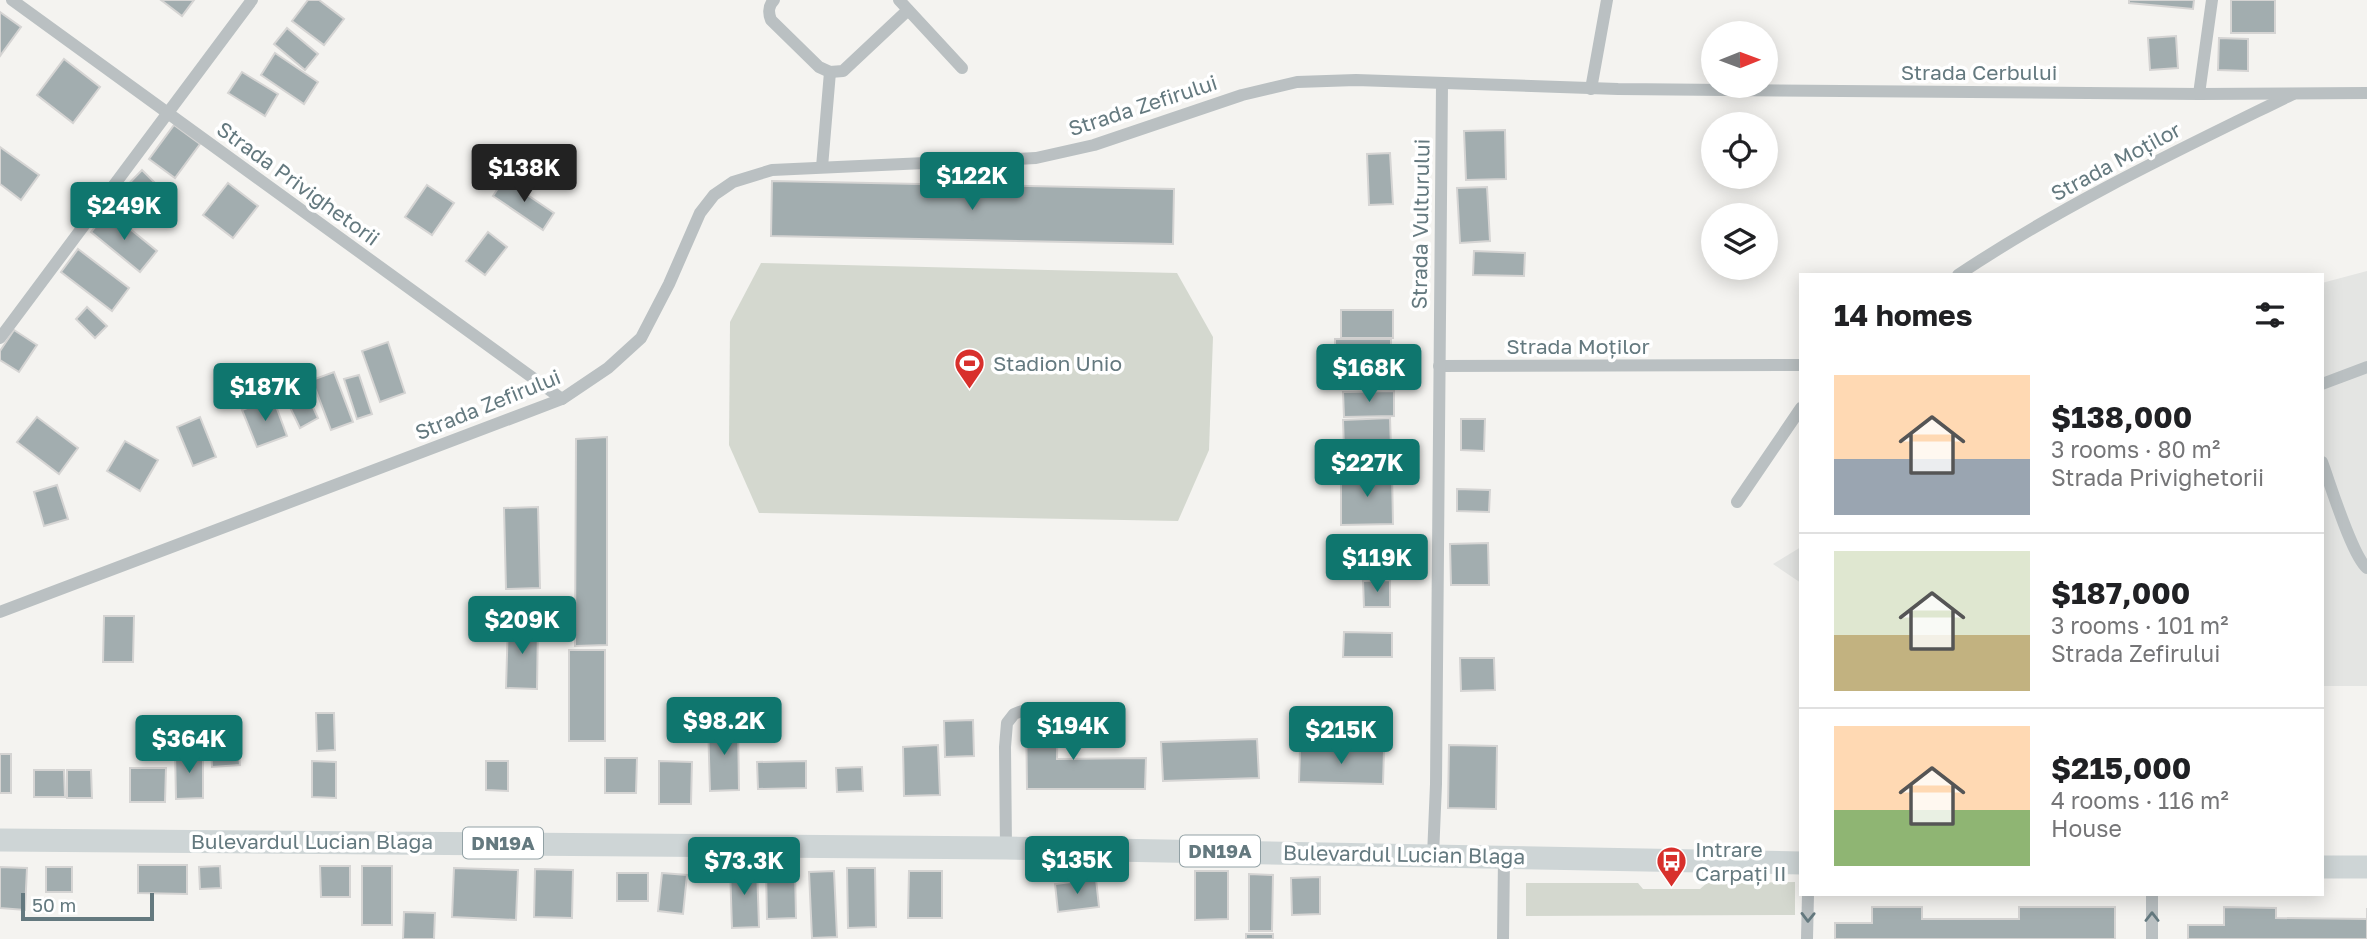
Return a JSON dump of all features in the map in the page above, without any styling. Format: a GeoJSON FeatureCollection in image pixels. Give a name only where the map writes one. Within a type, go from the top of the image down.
{"type":"FeatureCollection","features":[{"type":"Feature","properties":{"kind":"main road","name":"Bulevardul Lucian Blaga"},"geometry":{"type":"LineString","coordinates":[[0,840],[1006,848],[1799,863]]}},
{"type":"Feature","properties":{"kind":"main road"},"geometry":{"type":"LineString","coordinates":[[2324,867],[2367,867]]}},
{"type":"Feature","properties":{"kind":"street","name":"Strada Privighetorii"},"geometry":{"type":"LineString","coordinates":[[12,0],[562,399]]}},
{"type":"Feature","properties":{"kind":"street"},"geometry":{"type":"LineString","coordinates":[[0,338],[252,0]]}},
{"type":"Feature","properties":{"kind":"street"},"geometry":{"type":"LineString","coordinates":[[774,0],[770,5],[771,20],[819,67],[830,72],[843,71],[904,5],[962,68]]}},
{"type":"Feature","properties":{"kind":"street"},"geometry":{"type":"LineString","coordinates":[[1442,84],[1591,89],[1607,0]]}},
{"type":"Feature","properties":{"kind":"street"},"geometry":{"type":"LineString","coordinates":[[2199,93],[2212,0]]}},
{"type":"Feature","properties":{"kind":"street"},"geometry":{"type":"LineString","coordinates":[[822,167],[830,72]]}},
{"type":"Feature","properties":{"kind":"street","name":"Strada Zefirului"},"geometry":{"type":"LineString","coordinates":[[0,612],[562,399],[608,368],[641,338],[669,284],[700,213],[714,195],[733,182],[772,170],[1036,158],[1094,145],[1242,95],[1297,82],[1356,80],[1442,84]]}},
{"type":"Feature","properties":{"kind":"street","name":"Strada Vulturului"},"geometry":{"type":"LineString","coordinates":[[1433,856],[1442,84]]}},
{"type":"Feature","properties":{"kind":"street","name":"Strada Cerbului"},"geometry":{"type":"LineString","coordinates":[[1591,89],[2367,93]]}},
{"type":"Feature","properties":{"kind":"street","name":"Strada Moților"},"geometry":{"type":"LineString","coordinates":[[1961,273],[2006,244],[2131,174],[2297,93]]}},
{"type":"Feature","properties":{"kind":"street","name":"Strada Moților"},"geometry":{"type":"LineString","coordinates":[[1439,366],[1799,365]]}},
{"type":"Feature","properties":{"kind":"street"},"geometry":{"type":"LineString","coordinates":[[2324,383],[2367,367]]}},
{"type":"Feature","properties":{"kind":"street"},"geometry":{"type":"LineString","coordinates":[[1737,502],[1799,411]]}},
{"type":"Feature","properties":{"kind":"street"},"geometry":{"type":"LineString","coordinates":[[2324,466],[2356,552],[2367,568]]}},
{"type":"Feature","properties":{"kind":"street"},"geometry":{"type":"LineString","coordinates":[[1006,848],[1007,723],[1021,710],[1083,716]]}},
{"type":"Feature","properties":{"kind":"street"},"geometry":{"type":"LineString","coordinates":[[1503,939],[1504,858]]}},
{"type":"Feature","properties":{"kind":"street"},"geometry":{"type":"LineString","coordinates":[[1807,939],[1808,896]]}},
{"type":"Feature","properties":{"kind":"street"},"geometry":{"type":"LineString","coordinates":[[2152,896],[2152,939]]}},
{"type":"Feature","properties":{"kind":"shaded area","name":"Stadion Unio"},"geometry":{"type":"Polygon","coordinates":[[[761,263],[1177,273],[1213,337],[1209,450],[1178,521],[759,513],[729,445],[730,322],[761,263]]]}},
{"type":"Feature","properties":{"kind":"shaded area"},"geometry":{"type":"Polygon","coordinates":[[[2367,271],[2367,686],[2324,686],[2324,282],[2367,271]]]}},
{"type":"Feature","properties":{"kind":"shaded area"},"geometry":{"type":"Polygon","coordinates":[[[1799,548],[1799,582],[1773,564],[1799,548]]]}},
{"type":"Feature","properties":{"kind":"shaded area"},"geometry":{"type":"Polygon","coordinates":[[[1795,882],[1795,915],[1526,916],[1526,883],[1638,883],[1643,889],[1700,889],[1707,883],[1795,882]]]}},
{"type":"Feature","properties":{"kind":"building"},"geometry":{"type":"Polygon","coordinates":[[[161,0],[194,0],[182,16],[161,0]]]}},
{"type":"Feature","properties":{"kind":"building"},"geometry":{"type":"Polygon","coordinates":[[[308,0],[319,0],[344,19],[324,45],[292,21],[308,0]]]}},
{"type":"Feature","properties":{"kind":"building"},"geometry":{"type":"Polygon","coordinates":[[[2129,0],[2194,0],[2193,9],[2129,3],[2129,0]]]}},
{"type":"Feature","properties":{"kind":"building"},"geometry":{"type":"Polygon","coordinates":[[[2231,0],[2275,0],[2275,33],[2231,33],[2231,0]]]}},
{"type":"Feature","properties":{"kind":"building"},"geometry":{"type":"Polygon","coordinates":[[[0,12],[21,27],[0,56],[0,12]]]}},
{"type":"Feature","properties":{"kind":"building"},"geometry":{"type":"Polygon","coordinates":[[[287,28],[318,54],[305,70],[274,44],[287,28]]]}},
{"type":"Feature","properties":{"kind":"building"},"geometry":{"type":"Polygon","coordinates":[[[2176,36],[2178,68],[2150,70],[2148,38],[2176,36]]]}},
{"type":"Feature","properties":{"kind":"building"},"geometry":{"type":"Polygon","coordinates":[[[2219,38],[2248,39],[2248,71],[2218,70],[2219,38]]]}},
{"type":"Feature","properties":{"kind":"building"},"geometry":{"type":"Polygon","coordinates":[[[275,53],[318,82],[304,104],[261,75],[275,53]]]}},
{"type":"Feature","properties":{"kind":"building"},"geometry":{"type":"Polygon","coordinates":[[[64,59],[100,87],[73,123],[37,95],[64,59]]]}},
{"type":"Feature","properties":{"kind":"building"},"geometry":{"type":"Polygon","coordinates":[[[242,72],[278,94],[265,116],[228,93],[242,72]]]}},
{"type":"Feature","properties":{"kind":"building"},"geometry":{"type":"Polygon","coordinates":[[[174,125],[200,144],[175,178],[149,159],[174,125]]]}},
{"type":"Feature","properties":{"kind":"building"},"geometry":{"type":"Polygon","coordinates":[[[1505,130],[1506,179],[1466,180],[1464,131],[1505,130]]]}},
{"type":"Feature","properties":{"kind":"building"},"geometry":{"type":"Polygon","coordinates":[[[0,147],[39,175],[21,200],[0,184],[0,147]]]}},
{"type":"Feature","properties":{"kind":"building"},"geometry":{"type":"Polygon","coordinates":[[[1390,153],[1393,204],[1369,205],[1367,154],[1390,153]]]}},
{"type":"Feature","properties":{"kind":"building"},"geometry":{"type":"Polygon","coordinates":[[[142,170],[167,195],[143,220],[117,196],[142,170]]]}},
{"type":"Feature","properties":{"kind":"building"},"geometry":{"type":"Polygon","coordinates":[[[504,179],[554,213],[543,230],[493,196],[504,179]]]}},
{"type":"Feature","properties":{"kind":"building"},"geometry":{"type":"Polygon","coordinates":[[[772,181],[1174,189],[1173,244],[771,236],[772,181]]]}},
{"type":"Feature","properties":{"kind":"building"},"geometry":{"type":"Polygon","coordinates":[[[228,183],[258,206],[233,238],[203,215],[228,183]]]}},
{"type":"Feature","properties":{"kind":"building"},"geometry":{"type":"Polygon","coordinates":[[[427,185],[454,203],[432,235],[405,217],[427,185]]]}},
{"type":"Feature","properties":{"kind":"building"},"geometry":{"type":"Polygon","coordinates":[[[1487,187],[1490,241],[1460,243],[1457,188],[1487,187]]]}},
{"type":"Feature","properties":{"kind":"building"},"geometry":{"type":"Polygon","coordinates":[[[108,211],[157,251],[140,272],[91,232],[108,211]]]}},
{"type":"Feature","properties":{"kind":"building"},"geometry":{"type":"Polygon","coordinates":[[[488,232],[507,247],[485,275],[466,261],[488,232]]]}},
{"type":"Feature","properties":{"kind":"building"},"geometry":{"type":"Polygon","coordinates":[[[78,249],[129,288],[112,311],[61,272],[78,249]]]}},
{"type":"Feature","properties":{"kind":"building"},"geometry":{"type":"Polygon","coordinates":[[[1474,251],[1525,253],[1524,276],[1473,275],[1474,251]]]}},
{"type":"Feature","properties":{"kind":"building"},"geometry":{"type":"Polygon","coordinates":[[[87,307],[107,326],[95,338],[76,319],[87,307]]]}},
{"type":"Feature","properties":{"kind":"building"},"geometry":{"type":"Polygon","coordinates":[[[1341,310],[1393,310],[1393,338],[1341,338],[1341,310]]]}},
{"type":"Feature","properties":{"kind":"building"},"geometry":{"type":"Polygon","coordinates":[[[14,330],[37,345],[19,372],[0,360],[0,351],[14,330]]]}},
{"type":"Feature","properties":{"kind":"building"},"geometry":{"type":"Polygon","coordinates":[[[1335,339],[1391,339],[1391,368],[1335,368],[1335,339]]]}},
{"type":"Feature","properties":{"kind":"building"},"geometry":{"type":"Polygon","coordinates":[[[388,342],[405,393],[380,402],[362,351],[388,342]]]}},
{"type":"Feature","properties":{"kind":"building"},"geometry":{"type":"Polygon","coordinates":[[[334,372],[353,422],[331,430],[312,380],[334,372]]]}},
{"type":"Feature","properties":{"kind":"building"},"geometry":{"type":"Polygon","coordinates":[[[359,375],[372,414],[357,419],[344,379],[359,375]]]}},
{"type":"Feature","properties":{"kind":"building"},"geometry":{"type":"Polygon","coordinates":[[[1394,391],[1394,416],[1344,417],[1343,392],[1394,391]]]}},
{"type":"Feature","properties":{"kind":"building"},"geometry":{"type":"Polygon","coordinates":[[[306,392],[318,418],[300,428],[287,401],[306,392]]]}},
{"type":"Feature","properties":{"kind":"building"},"geometry":{"type":"Polygon","coordinates":[[[273,398],[287,436],[257,447],[242,410],[273,398]]]}},
{"type":"Feature","properties":{"kind":"building"},"geometry":{"type":"Polygon","coordinates":[[[37,417],[78,448],[59,474],[17,442],[37,417]]]}},
{"type":"Feature","properties":{"kind":"building"},"geometry":{"type":"Polygon","coordinates":[[[200,417],[216,457],[193,466],[177,427],[200,417]]]}},
{"type":"Feature","properties":{"kind":"building"},"geometry":{"type":"Polygon","coordinates":[[[1390,418],[1391,448],[1344,449],[1343,420],[1390,418]]]}},
{"type":"Feature","properties":{"kind":"building"},"geometry":{"type":"Polygon","coordinates":[[[1461,419],[1485,419],[1484,451],[1461,450],[1461,419]]]}},
{"type":"Feature","properties":{"kind":"building"},"geometry":{"type":"Polygon","coordinates":[[[607,437],[607,645],[575,646],[576,439],[607,437]]]}},
{"type":"Feature","properties":{"kind":"building"},"geometry":{"type":"Polygon","coordinates":[[[125,441],[158,460],[140,491],[107,471],[125,441]]]}},
{"type":"Feature","properties":{"kind":"building"},"geometry":{"type":"Polygon","coordinates":[[[1392,472],[1393,524],[1341,525],[1341,473],[1392,472]]]}},
{"type":"Feature","properties":{"kind":"building"},"geometry":{"type":"Polygon","coordinates":[[[57,485],[68,519],[44,526],[34,492],[57,485]]]}},
{"type":"Feature","properties":{"kind":"building"},"geometry":{"type":"Polygon","coordinates":[[[1457,489],[1490,490],[1489,512],[1457,511],[1457,489]]]}},
{"type":"Feature","properties":{"kind":"building"},"geometry":{"type":"Polygon","coordinates":[[[538,507],[540,588],[506,589],[504,508],[538,507]]]}},
{"type":"Feature","properties":{"kind":"building"},"geometry":{"type":"Polygon","coordinates":[[[1488,543],[1489,585],[1451,585],[1450,544],[1488,543]]]}},
{"type":"Feature","properties":{"kind":"building"},"geometry":{"type":"Polygon","coordinates":[[[1361,546],[1395,547],[1394,578],[1360,577],[1361,546]]]}},
{"type":"Feature","properties":{"kind":"building"},"geometry":{"type":"Polygon","coordinates":[[[1390,580],[1390,607],[1364,607],[1363,581],[1390,580]]]}},
{"type":"Feature","properties":{"kind":"building"},"geometry":{"type":"Polygon","coordinates":[[[104,616],[134,616],[133,662],[103,662],[104,616]]]}},
{"type":"Feature","properties":{"kind":"building"},"geometry":{"type":"Polygon","coordinates":[[[508,622],[538,623],[537,689],[506,688],[508,622]]]}},
{"type":"Feature","properties":{"kind":"building"},"geometry":{"type":"Polygon","coordinates":[[[1344,632],[1392,633],[1392,657],[1343,657],[1344,632]]]}},
{"type":"Feature","properties":{"kind":"building"},"geometry":{"type":"Polygon","coordinates":[[[569,650],[605,650],[605,741],[569,741],[569,650]]]}},
{"type":"Feature","properties":{"kind":"building"},"geometry":{"type":"Polygon","coordinates":[[[1460,658],[1494,658],[1495,690],[1461,691],[1460,658]]]}},
{"type":"Feature","properties":{"kind":"building"},"geometry":{"type":"Polygon","coordinates":[[[1058,710],[1057,759],[1146,758],[1145,789],[1027,789],[1026,712],[1058,710]]]}},
{"type":"Feature","properties":{"kind":"building"},"geometry":{"type":"Polygon","coordinates":[[[316,713],[334,713],[335,750],[317,751],[316,713]]]}},
{"type":"Feature","properties":{"kind":"building"},"geometry":{"type":"Polygon","coordinates":[[[973,720],[974,756],[945,757],[944,721],[973,720]]]}},
{"type":"Feature","properties":{"kind":"building"},"geometry":{"type":"Polygon","coordinates":[[[738,723],[739,790],[710,791],[708,724],[738,723]]]}},
{"type":"Feature","properties":{"kind":"building"},"geometry":{"type":"Polygon","coordinates":[[[237,726],[240,765],[212,767],[210,728],[237,726]]]}},
{"type":"Feature","properties":{"kind":"building"},"geometry":{"type":"Polygon","coordinates":[[[1257,739],[1259,778],[1163,781],[1161,742],[1257,739]]]}},
{"type":"Feature","properties":{"kind":"building"},"geometry":{"type":"Polygon","coordinates":[[[938,745],[940,795],[904,796],[903,747],[938,745]]]}},
{"type":"Feature","properties":{"kind":"building"},"geometry":{"type":"Polygon","coordinates":[[[1449,745],[1497,746],[1496,809],[1448,808],[1449,745]]]}},
{"type":"Feature","properties":{"kind":"building"},"geometry":{"type":"Polygon","coordinates":[[[1300,748],[1384,750],[1383,784],[1299,782],[1300,748]]]}},
{"type":"Feature","properties":{"kind":"building"},"geometry":{"type":"Polygon","coordinates":[[[203,751],[203,798],[176,799],[175,752],[203,751]]]}},
{"type":"Feature","properties":{"kind":"building"},"geometry":{"type":"Polygon","coordinates":[[[0,754],[11,754],[11,793],[0,793],[0,754]]]}},
{"type":"Feature","properties":{"kind":"building"},"geometry":{"type":"Polygon","coordinates":[[[605,758],[637,758],[636,793],[605,793],[605,758]]]}},
{"type":"Feature","properties":{"kind":"building"},"geometry":{"type":"Polygon","coordinates":[[[312,761],[336,762],[336,798],[312,797],[312,761]]]}},
{"type":"Feature","properties":{"kind":"building"},"geometry":{"type":"Polygon","coordinates":[[[486,761],[508,761],[508,791],[486,790],[486,761]]]}},
{"type":"Feature","properties":{"kind":"building"},"geometry":{"type":"Polygon","coordinates":[[[659,761],[692,762],[691,804],[659,804],[659,761]]]}},
{"type":"Feature","properties":{"kind":"building"},"geometry":{"type":"Polygon","coordinates":[[[806,761],[806,788],[758,789],[757,762],[806,761]]]}},
{"type":"Feature","properties":{"kind":"building"},"geometry":{"type":"Polygon","coordinates":[[[862,767],[863,791],[837,792],[836,768],[862,767]]]}},
{"type":"Feature","properties":{"kind":"building"},"geometry":{"type":"Polygon","coordinates":[[[130,768],[166,768],[165,802],[130,802],[130,768]]]}},
{"type":"Feature","properties":{"kind":"building"},"geometry":{"type":"Polygon","coordinates":[[[34,770],[64,770],[65,797],[34,797],[34,770]]]}},
{"type":"Feature","properties":{"kind":"building"},"geometry":{"type":"Polygon","coordinates":[[[67,770],[91,770],[92,798],[67,798],[67,770]]]}},
{"type":"Feature","properties":{"kind":"building"},"geometry":{"type":"Polygon","coordinates":[[[138,865],[187,865],[187,894],[138,893],[138,865]]]}},
{"type":"Feature","properties":{"kind":"building"},"geometry":{"type":"Polygon","coordinates":[[[220,866],[221,888],[200,889],[199,867],[220,866]]]}},
{"type":"Feature","properties":{"kind":"building"},"geometry":{"type":"Polygon","coordinates":[[[320,866],[350,866],[350,897],[321,897],[320,866]]]}},
{"type":"Feature","properties":{"kind":"building"},"geometry":{"type":"Polygon","coordinates":[[[362,866],[392,866],[392,925],[362,925],[362,866]]]}},
{"type":"Feature","properties":{"kind":"building"},"geometry":{"type":"Polygon","coordinates":[[[0,867],[27,868],[25,910],[0,908],[0,867]]]}},
{"type":"Feature","properties":{"kind":"building"},"geometry":{"type":"Polygon","coordinates":[[[46,867],[72,867],[72,892],[46,892],[46,867]]]}},
{"type":"Feature","properties":{"kind":"building"},"geometry":{"type":"Polygon","coordinates":[[[757,867],[759,927],[732,928],[730,868],[757,867]]]}},
{"type":"Feature","properties":{"kind":"building"},"geometry":{"type":"Polygon","coordinates":[[[454,868],[518,870],[516,920],[452,917],[454,868]]]}},
{"type":"Feature","properties":{"kind":"building"},"geometry":{"type":"Polygon","coordinates":[[[847,868],[875,868],[876,927],[848,928],[847,868]]]}},
{"type":"Feature","properties":{"kind":"building"},"geometry":{"type":"Polygon","coordinates":[[[535,869],[573,870],[572,918],[534,917],[535,869]]]}},
{"type":"Feature","properties":{"kind":"building"},"geometry":{"type":"Polygon","coordinates":[[[766,869],[795,869],[796,918],[767,919],[766,869]]]}},
{"type":"Feature","properties":{"kind":"building"},"geometry":{"type":"Polygon","coordinates":[[[834,871],[837,937],[812,938],[809,872],[834,871]]]}},
{"type":"Feature","properties":{"kind":"building"},"geometry":{"type":"Polygon","coordinates":[[[909,871],[942,871],[942,918],[908,918],[909,871]]]}},
{"type":"Feature","properties":{"kind":"building"},"geometry":{"type":"Polygon","coordinates":[[[1195,871],[1228,871],[1228,919],[1195,920],[1195,871]]]}},
{"type":"Feature","properties":{"kind":"building"},"geometry":{"type":"Polygon","coordinates":[[[617,873],[648,873],[648,901],[617,901],[617,873]]]}},
{"type":"Feature","properties":{"kind":"building"},"geometry":{"type":"Polygon","coordinates":[[[662,873],[687,875],[683,914],[658,911],[662,873]]]}},
{"type":"Feature","properties":{"kind":"building"},"geometry":{"type":"Polygon","coordinates":[[[1249,874],[1273,875],[1272,931],[1249,931],[1249,874]]]}},
{"type":"Feature","properties":{"kind":"building"},"geometry":{"type":"Polygon","coordinates":[[[1320,877],[1320,914],[1292,915],[1291,878],[1320,877]]]}},
{"type":"Feature","properties":{"kind":"building"},"geometry":{"type":"Polygon","coordinates":[[[1096,879],[1099,907],[1058,912],[1055,884],[1096,879]]]}},
{"type":"Feature","properties":{"kind":"building"},"geometry":{"type":"Polygon","coordinates":[[[1872,907],[1922,907],[1922,919],[2019,919],[2019,907],[2115,907],[2115,939],[1835,939],[1835,923],[1872,923],[1872,907]]]}},
{"type":"Feature","properties":{"kind":"building"},"geometry":{"type":"Polygon","coordinates":[[[2224,907],[2276,908],[2276,918],[2367,919],[2367,939],[2188,939],[2188,925],[2224,925],[2224,907]]]}},
{"type":"Feature","properties":{"kind":"building"},"geometry":{"type":"Polygon","coordinates":[[[404,912],[435,913],[434,939],[403,939],[404,912]]]}},
{"type":"Feature","properties":{"kind":"building"},"geometry":{"type":"Polygon","coordinates":[[[1246,934],[1273,934],[1273,939],[1246,939],[1246,934]]]}},
{"type":"Feature","properties":{"kind":"place","name":"Stadion Unio"},"geometry":{"type":"Point","coordinates":[970,391]}},
{"type":"Feature","properties":{"kind":"place","name":"Intrare Carpați II"},"geometry":{"type":"Point","coordinates":[1672,889]}}]}
